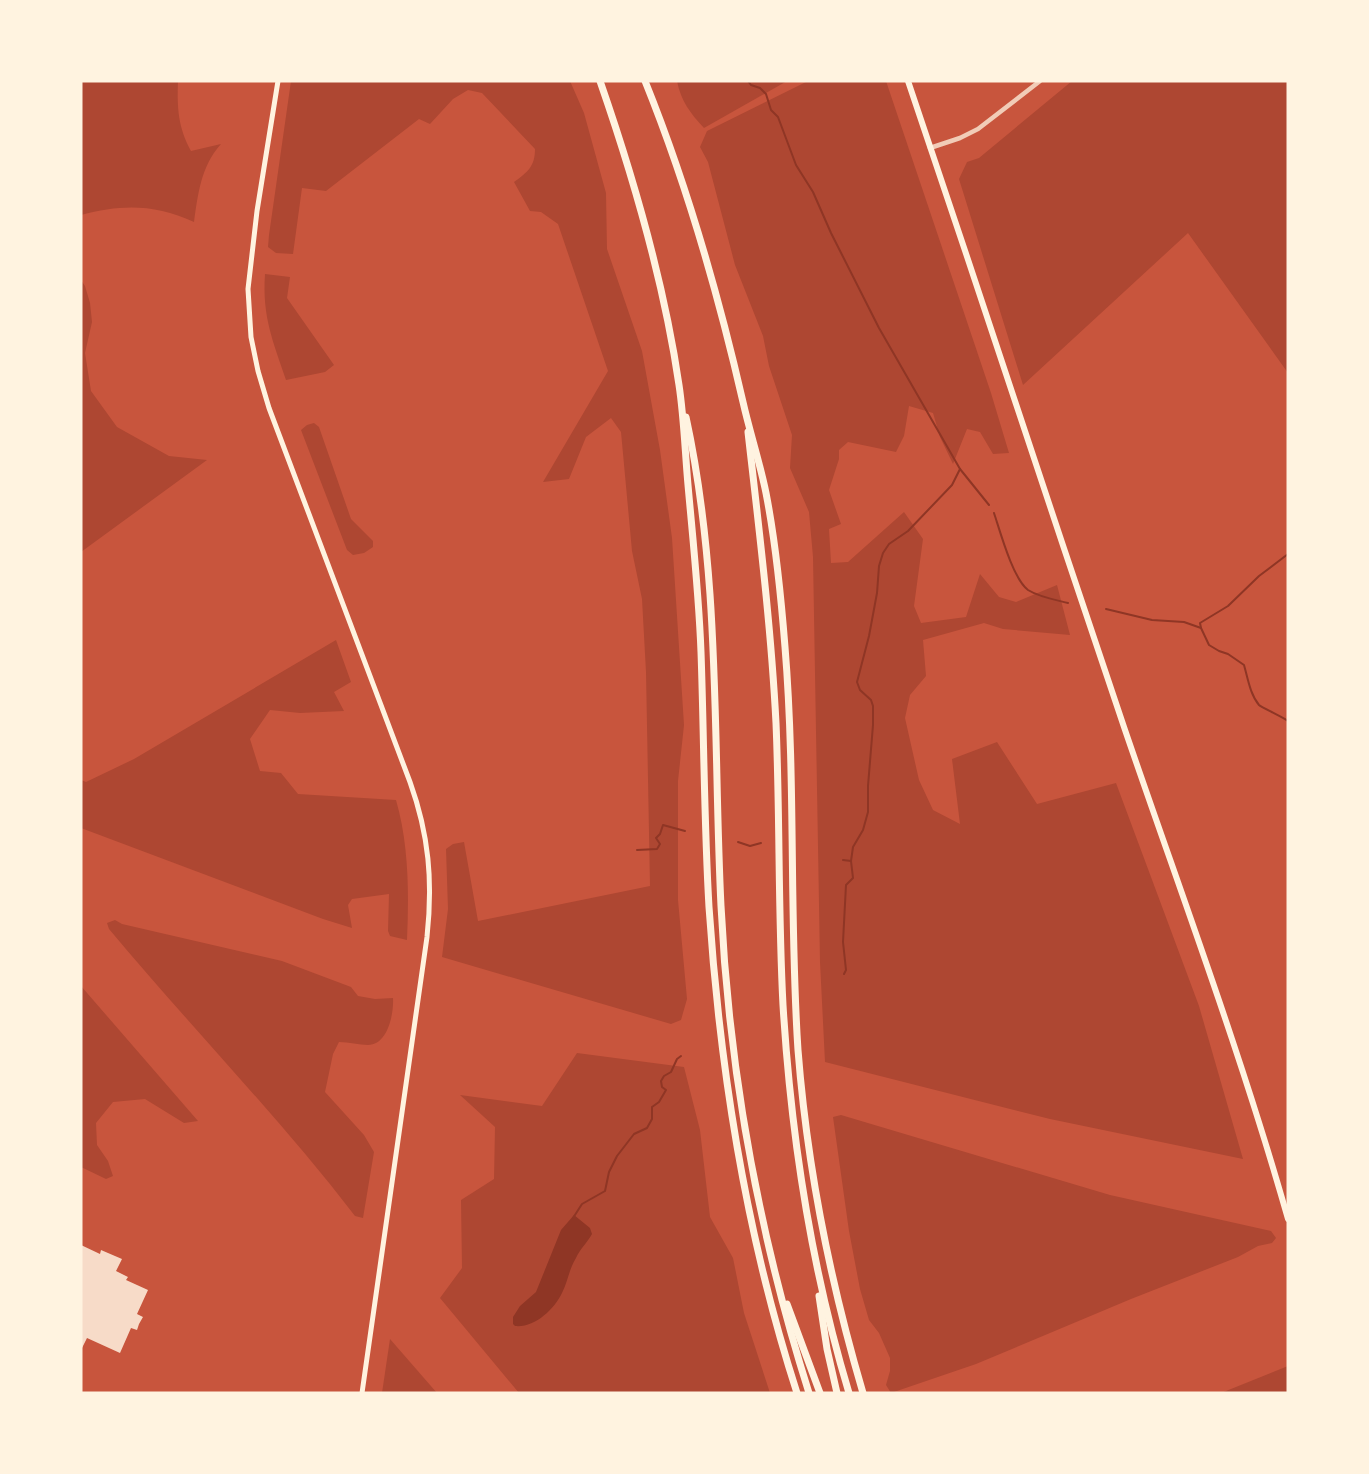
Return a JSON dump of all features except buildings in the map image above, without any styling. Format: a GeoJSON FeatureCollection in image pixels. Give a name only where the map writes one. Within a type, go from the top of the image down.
{"type":"FeatureCollection","features":[{"type":"Feature","properties":{"kind":"highway"},"geometry":{"type":"LineString","coordinates":[[600,81],[640,209],[660,288],[700,488],[713,651],[721,915],[730,1026],[748,1146],[773,1265],[809,1393]]}},
{"type":"Feature","properties":{"kind":"highway"},"geometry":{"type":"LineString","coordinates":[[645,81],[680,173],[726,327],[761,472],[771,524],[785,645],[792,766],[796,1004],[804,1108],[826,1247],[863,1393]]}},
{"type":"Feature","properties":{"kind":"highway"},"geometry":{"type":"LineString","coordinates":[[680,388],[698,600],[709,895],[723,1057],[735,1138],[753,1228],[772,1307],[797,1393]]}},
{"type":"Feature","properties":{"kind":"highway"},"geometry":{"type":"LineString","coordinates":[[744,406],[774,686],[781,950],[787,1059],[800,1170],[823,1324],[837,1393]]}},
{"type":"Feature","properties":{"kind":"highway"},"geometry":{"type":"LineString","coordinates":[[813,1249],[831,1329],[849,1393]]}},
{"type":"Feature","properties":{"kind":"highway"},"geometry":{"type":"LineString","coordinates":[[773,1265],[820,1393]]}},
{"type":"Feature","properties":{"kind":"main road"},"geometry":{"type":"LineString","coordinates":[[278,81],[250,263],[248,304],[252,345],[269,408],[411,782],[424,828],[429,862],[430,905],[427,937],[362,1393]]}},
{"type":"Feature","properties":{"kind":"main road"},"geometry":{"type":"LineString","coordinates":[[908,81],[1101,659],[1212,978],[1263,1132],[1288,1219]]}},
{"type":"Feature","properties":{"kind":"street"},"geometry":{"type":"LineString","coordinates":[[930,148],[978,129],[1040,81]]}},
{"type":"Feature","properties":{"kind":"shaded area"},"geometry":{"type":"Polygon","coordinates":[[[81,81],[178,81],[179,117],[183,134],[191,151],[221,144],[205,171],[194,222],[166,212],[138,208],[110,209],[81,215],[81,81]]]}},
{"type":"Feature","properties":{"kind":"shaded area"},"geometry":{"type":"Polygon","coordinates":[[[291,81],[570,81],[584,113],[606,193],[607,249],[642,351],[660,450],[672,538],[684,725],[678,781],[678,900],[687,999],[681,1020],[671,1024],[442,957],[448,909],[446,849],[453,844],[464,842],[478,921],[650,886],[646,672],[642,599],[632,551],[621,432],[611,418],[586,437],[569,479],[543,482],[608,371],[558,224],[541,212],[530,211],[514,182],[530,168],[534,160],[535,149],[482,93],[468,90],[453,99],[430,124],[419,119],[326,191],[302,188],[293,254],[276,253],[268,247],[269,235],[291,81]]]}},
{"type":"Feature","properties":{"kind":"shaded area"},"geometry":{"type":"Polygon","coordinates":[[[677,81],[787,81],[704,128],[687,106],[677,81]]]}},
{"type":"Feature","properties":{"kind":"shaded area"},"geometry":{"type":"Polygon","coordinates":[[[808,81],[886,81],[1009,453],[993,454],[980,432],[967,429],[953,464],[940,437],[933,413],[909,406],[904,436],[896,452],[848,442],[839,450],[839,459],[829,490],[841,524],[829,529],[831,563],[848,562],[904,512],[923,539],[914,606],[921,623],[966,617],[980,574],[999,597],[1016,602],[1057,585],[1070,635],[1003,629],[984,623],[923,640],[926,676],[910,695],[905,718],[919,780],[933,810],[960,824],[952,759],[997,742],[1037,804],[1116,783],[1199,1006],[1243,1159],[1050,1119],[825,1062],[820,962],[813,557],[809,512],[790,468],[792,435],[769,366],[763,336],[735,265],[708,162],[700,147],[707,131],[808,81]]]}},
{"type":"Feature","properties":{"kind":"shaded area"},"geometry":{"type":"Polygon","coordinates":[[[1072,81],[1288,81],[1288,373],[1188,233],[1023,385],[959,179],[967,162],[979,158],[1072,81]]]}},
{"type":"Feature","properties":{"kind":"shaded area"},"geometry":{"type":"Polygon","coordinates":[[[265,274],[290,277],[287,298],[334,365],[325,372],[286,380],[267,316],[265,274]]]}},
{"type":"Feature","properties":{"kind":"shaded area"},"geometry":{"type":"Polygon","coordinates":[[[81,280],[90,303],[92,322],[85,353],[91,391],[117,427],[169,456],[207,460],[81,552],[81,280]]]}},
{"type":"Feature","properties":{"kind":"shaded area"},"geometry":{"type":"Polygon","coordinates":[[[314,423],[319,427],[351,519],[373,541],[373,547],[364,553],[353,555],[347,550],[301,430],[314,423]]]}},
{"type":"Feature","properties":{"kind":"shaded area"},"geometry":{"type":"Polygon","coordinates":[[[336,640],[351,682],[334,692],[344,711],[300,713],[270,710],[250,739],[260,771],[281,773],[298,794],[396,800],[407,870],[407,940],[390,936],[388,931],[389,894],[352,899],[348,905],[352,928],[81,828],[81,780],[86,782],[134,759],[336,640]]]}},
{"type":"Feature","properties":{"kind":"shaded area"},"geometry":{"type":"Polygon","coordinates":[[[115,920],[122,924],[282,961],[351,987],[358,996],[375,999],[393,998],[391,1019],[380,1040],[368,1045],[339,1042],[333,1054],[325,1092],[364,1135],[374,1152],[363,1218],[355,1216],[265,1107],[109,929],[107,923],[115,920]]]}},
{"type":"Feature","properties":{"kind":"shaded area"},"geometry":{"type":"Polygon","coordinates":[[[81,986],[198,1121],[184,1123],[145,1099],[113,1102],[96,1123],[97,1145],[108,1161],[113,1176],[106,1179],[81,1167],[81,986]]]}},
{"type":"Feature","properties":{"kind":"shaded area"},"geometry":{"type":"Polygon","coordinates":[[[577,1053],[684,1067],[700,1130],[710,1217],[733,1258],[744,1313],[770,1393],[519,1393],[440,1298],[462,1268],[461,1200],[494,1179],[495,1127],[460,1095],[542,1106],[577,1053]]]}},
{"type":"Feature","properties":{"kind":"shaded area"},"geometry":{"type":"Polygon","coordinates":[[[841,1115],[1110,1195],[1271,1231],[1276,1238],[1272,1243],[1258,1246],[1238,1257],[976,1364],[891,1393],[886,1385],[890,1371],[890,1358],[879,1333],[869,1320],[860,1289],[849,1231],[833,1117],[841,1115]]]}},
{"type":"Feature","properties":{"kind":"shaded area"},"geometry":{"type":"Polygon","coordinates":[[[574,1215],[590,1228],[592,1234],[579,1252],[562,1293],[543,1317],[529,1324],[515,1326],[513,1317],[520,1306],[536,1292],[561,1230],[574,1215]]]}},
{"type":"Feature","properties":{"kind":"shaded area"},"geometry":{"type":"Polygon","coordinates":[[[390,1339],[437,1393],[382,1393],[390,1339]]]}},
{"type":"Feature","properties":{"kind":"shaded area"},"geometry":{"type":"Polygon","coordinates":[[[1288,1366],[1288,1393],[1221,1393],[1288,1366]]]}},
{"type":"Feature","properties":{"kind":"waterway"},"geometry":{"type":"LineString","coordinates":[[748,81],[766,94],[771,110],[778,117],[796,165],[813,192],[879,328],[960,469],[989,505]]}},
{"type":"Feature","properties":{"kind":"waterway"},"geometry":{"type":"LineString","coordinates":[[844,974],[846,970],[843,942],[846,885],[853,878],[851,861],[853,847],[863,830],[868,812],[873,725],[871,700],[860,690],[857,682],[869,636],[877,593],[879,566],[889,544],[908,531],[952,485],[960,469]]}},
{"type":"Feature","properties":{"kind":"waterway"},"geometry":{"type":"LineString","coordinates":[[994,513],[1008,554],[1022,584],[1037,595],[1068,603]]}},
{"type":"Feature","properties":{"kind":"waterway"},"geometry":{"type":"LineString","coordinates":[[1201,628],[1200,623],[1228,606],[1259,576],[1288,554]]}},
{"type":"Feature","properties":{"kind":"waterway"},"geometry":{"type":"LineString","coordinates":[[1106,609],[1152,620],[1184,622],[1201,628],[1209,645],[1244,665],[1251,691],[1259,705],[1288,721]]}},
{"type":"Feature","properties":{"kind":"waterway"},"geometry":{"type":"LineString","coordinates":[[637,850],[657,849],[660,844],[656,838],[663,825],[685,831]]}},
{"type":"Feature","properties":{"kind":"waterway"},"geometry":{"type":"LineString","coordinates":[[738,842],[750,846],[761,843]]}},
{"type":"Feature","properties":{"kind":"waterway"},"geometry":{"type":"LineString","coordinates":[[843,860],[851,861]]}},
{"type":"Feature","properties":{"kind":"waterway"},"geometry":{"type":"LineString","coordinates":[[573,1218],[582,1204],[605,1191],[609,1172],[617,1156],[634,1134],[647,1128],[652,1119],[652,1107],[659,1102],[666,1090],[662,1087],[661,1081],[671,1072],[677,1059],[681,1056]]}}]}
